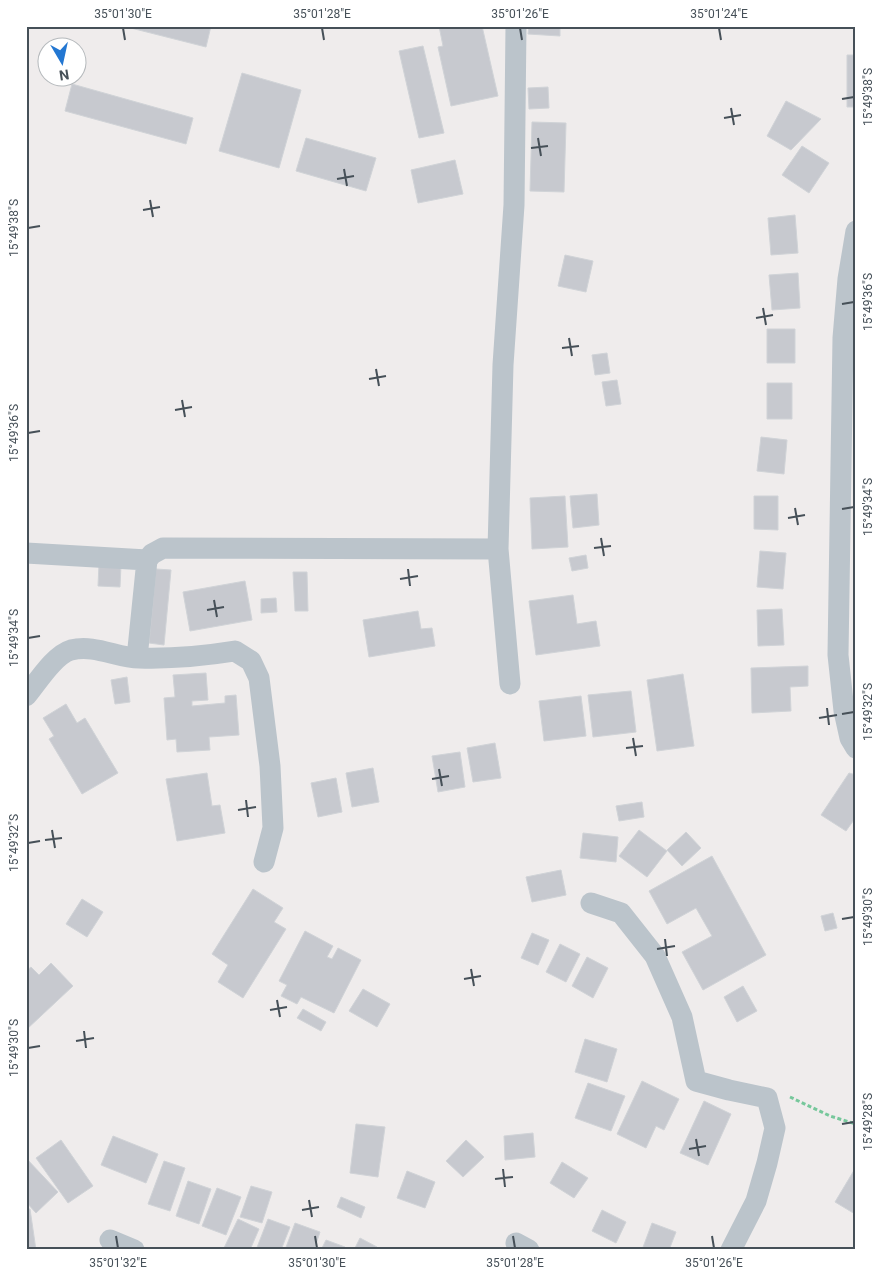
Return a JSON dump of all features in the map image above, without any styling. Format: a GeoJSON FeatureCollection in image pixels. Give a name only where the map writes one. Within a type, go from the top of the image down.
{"type":"FeatureCollection","features":[{"type":"Feature","properties":{"kind":"street"},"geometry":{"type":"LineString","coordinates":[[510,684],[498,549],[503,365],[514,205],[516,26]]}},
{"type":"Feature","properties":{"kind":"street"},"geometry":{"type":"LineString","coordinates":[[856,231],[848,279],[843,338],[838,655],[844,711],[850,738],[856,748]]}},
{"type":"Feature","properties":{"kind":"street"},"geometry":{"type":"LineString","coordinates":[[137,658],[147,560],[152,554],[163,548],[498,549]]}},
{"type":"Feature","properties":{"kind":"street"},"geometry":{"type":"LineString","coordinates":[[26,553],[147,560]]}},
{"type":"Feature","properties":{"kind":"street"},"geometry":{"type":"LineString","coordinates":[[26,696],[50,664],[70,650],[97,649],[137,658],[202,656],[235,651],[251,662],[259,678],[270,766],[273,828],[264,862]]}},
{"type":"Feature","properties":{"kind":"street"},"geometry":{"type":"LineString","coordinates":[[591,903],[621,913],[655,956],[682,1017],[696,1081],[766,1098],[775,1128],[767,1163],[756,1201],[731,1250]]}},
{"type":"Feature","properties":{"kind":"street"},"geometry":{"type":"LineString","coordinates":[[110,1240],[134,1250]]}},
{"type":"Feature","properties":{"kind":"path"},"geometry":{"type":"LineString","coordinates":[[766,1098],[790,1097],[830,1116],[856,1124]]}},
{"type":"Feature","properties":{"kind":"building"},"geometry":{"type":"Polygon","coordinates":[[[123,26],[211,26],[206,47],[123,26]]]}},
{"type":"Feature","properties":{"kind":"building"},"geometry":{"type":"Polygon","coordinates":[[[439,26],[482,26],[498,96],[451,106],[438,47],[443,46],[439,26]]]}},
{"type":"Feature","properties":{"kind":"building"},"geometry":{"type":"Polygon","coordinates":[[[529,26],[560,26],[560,36],[528,34],[529,26]]]}},
{"type":"Feature","properties":{"kind":"building"},"geometry":{"type":"Polygon","coordinates":[[[423,46],[444,133],[419,138],[399,51],[423,46]]]}},
{"type":"Feature","properties":{"kind":"building"},"geometry":{"type":"Polygon","coordinates":[[[847,55],[856,55],[856,107],[847,107],[847,55]]]}},
{"type":"Feature","properties":{"kind":"building"},"geometry":{"type":"Polygon","coordinates":[[[242,73],[301,90],[279,168],[219,151],[242,73]]]}},
{"type":"Feature","properties":{"kind":"building"},"geometry":{"type":"Polygon","coordinates":[[[548,87],[549,108],[529,109],[528,88],[548,87]]]}},
{"type":"Feature","properties":{"kind":"building"},"geometry":{"type":"Polygon","coordinates":[[[71,88],[86,88],[193,118],[186,144],[65,111],[71,88]]]}},
{"type":"Feature","properties":{"kind":"building"},"geometry":{"type":"Polygon","coordinates":[[[786,101],[821,119],[791,150],[767,136],[786,101]]]}},
{"type":"Feature","properties":{"kind":"building"},"geometry":{"type":"Polygon","coordinates":[[[532,122],[566,123],[564,192],[530,191],[532,122]]]}},
{"type":"Feature","properties":{"kind":"building"},"geometry":{"type":"Polygon","coordinates":[[[306,138],[376,158],[366,191],[296,171],[306,138]]]}},
{"type":"Feature","properties":{"kind":"building"},"geometry":{"type":"Polygon","coordinates":[[[802,146],[829,163],[809,193],[782,175],[802,146]]]}},
{"type":"Feature","properties":{"kind":"building"},"geometry":{"type":"Polygon","coordinates":[[[455,160],[463,194],[418,203],[411,170],[455,160]]]}},
{"type":"Feature","properties":{"kind":"building"},"geometry":{"type":"Polygon","coordinates":[[[795,215],[798,253],[771,255],[768,218],[795,215]]]}},
{"type":"Feature","properties":{"kind":"building"},"geometry":{"type":"Polygon","coordinates":[[[565,255],[593,261],[586,292],[558,286],[565,255]]]}},
{"type":"Feature","properties":{"kind":"building"},"geometry":{"type":"Polygon","coordinates":[[[798,273],[800,308],[772,310],[769,275],[798,273]]]}},
{"type":"Feature","properties":{"kind":"building"},"geometry":{"type":"Polygon","coordinates":[[[767,329],[795,329],[795,363],[767,363],[767,329]]]}},
{"type":"Feature","properties":{"kind":"building"},"geometry":{"type":"Polygon","coordinates":[[[607,353],[610,373],[595,375],[592,355],[607,353]]]}},
{"type":"Feature","properties":{"kind":"building"},"geometry":{"type":"Polygon","coordinates":[[[617,380],[621,404],[606,406],[602,382],[617,380]]]}},
{"type":"Feature","properties":{"kind":"building"},"geometry":{"type":"Polygon","coordinates":[[[767,383],[792,383],[792,419],[767,419],[767,383]]]}},
{"type":"Feature","properties":{"kind":"building"},"geometry":{"type":"Polygon","coordinates":[[[761,437],[787,440],[784,474],[757,471],[761,437]]]}},
{"type":"Feature","properties":{"kind":"building"},"geometry":{"type":"Polygon","coordinates":[[[597,494],[599,525],[573,528],[570,496],[597,494]]]}},
{"type":"Feature","properties":{"kind":"building"},"geometry":{"type":"Polygon","coordinates":[[[565,496],[568,547],[532,549],[530,498],[565,496]]]}},
{"type":"Feature","properties":{"kind":"building"},"geometry":{"type":"Polygon","coordinates":[[[754,496],[778,496],[778,530],[754,529],[754,496]]]}},
{"type":"Feature","properties":{"kind":"building"},"geometry":{"type":"Polygon","coordinates":[[[760,551],[786,553],[783,589],[757,587],[760,551]]]}},
{"type":"Feature","properties":{"kind":"building"},"geometry":{"type":"Polygon","coordinates":[[[586,555],[588,568],[572,571],[569,558],[586,555]]]}},
{"type":"Feature","properties":{"kind":"building"},"geometry":{"type":"Polygon","coordinates":[[[99,564],[121,565],[120,587],[98,586],[99,564]]]}},
{"type":"Feature","properties":{"kind":"building"},"geometry":{"type":"Polygon","coordinates":[[[156,569],[171,570],[164,645],[149,643],[156,569]]]}},
{"type":"Feature","properties":{"kind":"building"},"geometry":{"type":"Polygon","coordinates":[[[293,572],[307,572],[308,611],[295,611],[293,572]]]}},
{"type":"Feature","properties":{"kind":"building"},"geometry":{"type":"Polygon","coordinates":[[[245,581],[252,620],[190,631],[183,592],[245,581]]]}},
{"type":"Feature","properties":{"kind":"building"},"geometry":{"type":"Polygon","coordinates":[[[573,595],[577,624],[596,621],[600,646],[536,655],[529,601],[573,595]]]}},
{"type":"Feature","properties":{"kind":"building"},"geometry":{"type":"Polygon","coordinates":[[[276,598],[277,612],[261,613],[261,599],[276,598]]]}},
{"type":"Feature","properties":{"kind":"building"},"geometry":{"type":"Polygon","coordinates":[[[782,609],[784,645],[758,646],[757,610],[782,609]]]}},
{"type":"Feature","properties":{"kind":"building"},"geometry":{"type":"Polygon","coordinates":[[[418,611],[421,629],[432,628],[435,646],[369,657],[363,620],[418,611]]]}},
{"type":"Feature","properties":{"kind":"building"},"geometry":{"type":"Polygon","coordinates":[[[808,666],[808,686],[790,687],[791,711],[752,713],[751,668],[808,666]]]}},
{"type":"Feature","properties":{"kind":"building"},"geometry":{"type":"Polygon","coordinates":[[[206,673],[208,700],[192,701],[192,706],[225,703],[225,696],[236,695],[239,735],[209,737],[210,750],[177,752],[176,739],[167,740],[164,698],[175,697],[173,675],[206,673]]]}},
{"type":"Feature","properties":{"kind":"building"},"geometry":{"type":"Polygon","coordinates":[[[683,674],[694,746],[657,751],[647,680],[683,674]]]}},
{"type":"Feature","properties":{"kind":"building"},"geometry":{"type":"Polygon","coordinates":[[[127,677],[130,702],[115,704],[111,680],[127,677]]]}},
{"type":"Feature","properties":{"kind":"building"},"geometry":{"type":"Polygon","coordinates":[[[631,691],[636,732],[593,737],[588,695],[631,691]]]}},
{"type":"Feature","properties":{"kind":"building"},"geometry":{"type":"Polygon","coordinates":[[[581,696],[586,736],[544,741],[539,701],[581,696]]]}},
{"type":"Feature","properties":{"kind":"building"},"geometry":{"type":"Polygon","coordinates":[[[66,704],[77,723],[85,718],[118,773],[82,794],[49,739],[54,736],[43,718],[66,704]]]}},
{"type":"Feature","properties":{"kind":"building"},"geometry":{"type":"Polygon","coordinates":[[[495,743],[501,778],[473,782],[467,748],[495,743]]]}},
{"type":"Feature","properties":{"kind":"building"},"geometry":{"type":"Polygon","coordinates":[[[460,752],[465,787],[438,792],[432,756],[460,752]]]}},
{"type":"Feature","properties":{"kind":"building"},"geometry":{"type":"Polygon","coordinates":[[[373,768],[379,802],[352,807],[346,773],[373,768]]]}},
{"type":"Feature","properties":{"kind":"building"},"geometry":{"type":"Polygon","coordinates":[[[207,773],[212,806],[220,805],[225,833],[177,841],[166,779],[207,773]]]}},
{"type":"Feature","properties":{"kind":"building"},"geometry":{"type":"Polygon","coordinates":[[[849,773],[856,775],[856,817],[846,831],[821,815],[849,773]]]}},
{"type":"Feature","properties":{"kind":"building"},"geometry":{"type":"Polygon","coordinates":[[[336,778],[342,812],[318,817],[311,783],[336,778]]]}},
{"type":"Feature","properties":{"kind":"building"},"geometry":{"type":"Polygon","coordinates":[[[642,802],[644,817],[619,821],[616,806],[642,802]]]}},
{"type":"Feature","properties":{"kind":"building"},"geometry":{"type":"Polygon","coordinates":[[[639,830],[667,851],[647,877],[619,856],[639,830]]]}},
{"type":"Feature","properties":{"kind":"building"},"geometry":{"type":"Polygon","coordinates":[[[686,832],[701,848],[682,866],[667,850],[686,832]]]}},
{"type":"Feature","properties":{"kind":"building"},"geometry":{"type":"Polygon","coordinates":[[[583,833],[618,837],[616,862],[580,858],[583,833]]]}},
{"type":"Feature","properties":{"kind":"building"},"geometry":{"type":"Polygon","coordinates":[[[712,856],[766,955],[703,990],[682,952],[712,936],[696,908],[667,924],[649,891],[712,856]]]}},
{"type":"Feature","properties":{"kind":"building"},"geometry":{"type":"Polygon","coordinates":[[[561,870],[566,895],[532,902],[526,877],[561,870]]]}},
{"type":"Feature","properties":{"kind":"building"},"geometry":{"type":"Polygon","coordinates":[[[253,889],[283,908],[274,922],[286,929],[243,998],[218,982],[228,965],[212,954],[253,889]]]}},
{"type":"Feature","properties":{"kind":"building"},"geometry":{"type":"Polygon","coordinates":[[[82,899],[103,912],[87,937],[66,924],[82,899]]]}},
{"type":"Feature","properties":{"kind":"building"},"geometry":{"type":"Polygon","coordinates":[[[833,913],[837,928],[825,931],[821,916],[833,913]]]}},
{"type":"Feature","properties":{"kind":"building"},"geometry":{"type":"Polygon","coordinates":[[[305,931],[333,946],[327,957],[332,959],[338,948],[361,960],[334,1013],[301,997],[297,1004],[281,996],[287,985],[279,981],[305,931]]]}},
{"type":"Feature","properties":{"kind":"building"},"geometry":{"type":"Polygon","coordinates":[[[532,933],[549,940],[538,965],[521,958],[532,933]]]}},
{"type":"Feature","properties":{"kind":"building"},"geometry":{"type":"Polygon","coordinates":[[[560,944],[580,954],[566,982],[546,972],[560,944]]]}},
{"type":"Feature","properties":{"kind":"building"},"geometry":{"type":"Polygon","coordinates":[[[587,957],[608,968],[593,998],[572,986],[587,957]]]}},
{"type":"Feature","properties":{"kind":"building"},"geometry":{"type":"Polygon","coordinates":[[[51,963],[73,986],[26,1030],[26,971],[31,967],[39,975],[51,963]]]}},
{"type":"Feature","properties":{"kind":"building"},"geometry":{"type":"Polygon","coordinates":[[[743,986],[757,1011],[737,1022],[724,997],[743,986]]]}},
{"type":"Feature","properties":{"kind":"building"},"geometry":{"type":"Polygon","coordinates":[[[363,989],[390,1004],[377,1027],[349,1011],[363,989]]]}},
{"type":"Feature","properties":{"kind":"building"},"geometry":{"type":"Polygon","coordinates":[[[303,1009],[326,1022],[321,1031],[297,1018],[303,1009]]]}},
{"type":"Feature","properties":{"kind":"building"},"geometry":{"type":"Polygon","coordinates":[[[585,1039],[617,1049],[607,1082],[575,1072],[585,1039]]]}},
{"type":"Feature","properties":{"kind":"building"},"geometry":{"type":"Polygon","coordinates":[[[642,1081],[679,1099],[664,1130],[656,1126],[646,1148],[617,1134],[642,1081]]]}},
{"type":"Feature","properties":{"kind":"building"},"geometry":{"type":"Polygon","coordinates":[[[588,1083],[625,1096],[611,1131],[575,1118],[588,1083]]]}},
{"type":"Feature","properties":{"kind":"building"},"geometry":{"type":"Polygon","coordinates":[[[704,1101],[731,1114],[708,1165],[680,1153],[704,1101]]]}},
{"type":"Feature","properties":{"kind":"building"},"geometry":{"type":"Polygon","coordinates":[[[356,1124],[385,1127],[378,1177],[350,1173],[356,1124]]]}},
{"type":"Feature","properties":{"kind":"building"},"geometry":{"type":"Polygon","coordinates":[[[533,1133],[535,1157],[505,1160],[504,1136],[533,1133]]]}},
{"type":"Feature","properties":{"kind":"building"},"geometry":{"type":"Polygon","coordinates":[[[113,1136],[158,1154],[146,1183],[101,1165],[113,1136]]]}},
{"type":"Feature","properties":{"kind":"building"},"geometry":{"type":"Polygon","coordinates":[[[61,1140],[93,1186],[68,1203],[36,1158],[61,1140]]]}},
{"type":"Feature","properties":{"kind":"building"},"geometry":{"type":"Polygon","coordinates":[[[466,1140],[484,1157],[463,1177],[446,1161],[466,1140]]]}},
{"type":"Feature","properties":{"kind":"building"},"geometry":{"type":"Polygon","coordinates":[[[26,1158],[58,1192],[36,1213],[26,1202],[26,1158]]]}},
{"type":"Feature","properties":{"kind":"building"},"geometry":{"type":"Polygon","coordinates":[[[164,1161],[185,1168],[170,1211],[148,1204],[164,1161]]]}},
{"type":"Feature","properties":{"kind":"building"},"geometry":{"type":"Polygon","coordinates":[[[562,1162],[588,1178],[574,1198],[550,1183],[562,1162]]]}},
{"type":"Feature","properties":{"kind":"building"},"geometry":{"type":"Polygon","coordinates":[[[856,1167],[856,1213],[855,1214],[835,1202],[856,1167]]]}},
{"type":"Feature","properties":{"kind":"building"},"geometry":{"type":"Polygon","coordinates":[[[407,1171],[435,1182],[425,1208],[397,1198],[407,1171]]]}},
{"type":"Feature","properties":{"kind":"building"},"geometry":{"type":"Polygon","coordinates":[[[188,1181],[211,1189],[199,1224],[176,1216],[188,1181]]]}},
{"type":"Feature","properties":{"kind":"building"},"geometry":{"type":"Polygon","coordinates":[[[251,1186],[272,1192],[262,1223],[240,1217],[251,1186]]]}},
{"type":"Feature","properties":{"kind":"building"},"geometry":{"type":"Polygon","coordinates":[[[217,1188],[241,1197],[226,1235],[202,1226],[217,1188]]]}},
{"type":"Feature","properties":{"kind":"building"},"geometry":{"type":"Polygon","coordinates":[[[341,1197],[365,1207],[361,1218],[337,1207],[341,1197]]]}},
{"type":"Feature","properties":{"kind":"building"},"geometry":{"type":"Polygon","coordinates":[[[26,1209],[30,1209],[36,1250],[26,1250],[26,1209]]]}},
{"type":"Feature","properties":{"kind":"building"},"geometry":{"type":"Polygon","coordinates":[[[602,1210],[626,1222],[616,1243],[592,1231],[602,1210]]]}},
{"type":"Feature","properties":{"kind":"building"},"geometry":{"type":"Polygon","coordinates":[[[238,1219],[259,1229],[250,1250],[223,1250],[238,1219]]]}},
{"type":"Feature","properties":{"kind":"building"},"geometry":{"type":"Polygon","coordinates":[[[268,1219],[290,1227],[281,1250],[256,1250],[268,1219]]]}},
{"type":"Feature","properties":{"kind":"building"},"geometry":{"type":"Polygon","coordinates":[[[295,1223],[320,1232],[314,1250],[285,1250],[295,1223]]]}},
{"type":"Feature","properties":{"kind":"building"},"geometry":{"type":"Polygon","coordinates":[[[652,1223],[676,1232],[669,1250],[642,1250],[652,1223]]]}},
{"type":"Feature","properties":{"kind":"building"},"geometry":{"type":"Polygon","coordinates":[[[360,1238],[377,1247],[375,1250],[354,1250],[360,1238]]]}},
{"type":"Feature","properties":{"kind":"building"},"geometry":{"type":"Polygon","coordinates":[[[326,1240],[345,1247],[344,1250],[321,1250],[326,1240]]]}}]}
